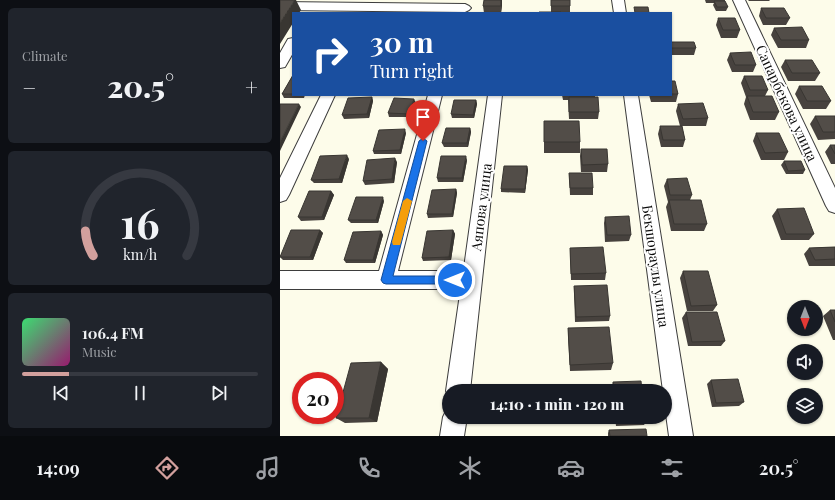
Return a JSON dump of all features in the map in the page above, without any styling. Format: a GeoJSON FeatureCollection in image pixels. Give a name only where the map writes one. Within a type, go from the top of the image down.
{"type":"FeatureCollection","features":[{"type":"Feature","properties":{"kind":"street"},"geometry":{"type":"LineString","coordinates":[[444,0],[465,11]]}},
{"type":"Feature","properties":{"kind":"street"},"geometry":{"type":"LineString","coordinates":[[618,0],[620,12]]}},
{"type":"Feature","properties":{"kind":"street","name":"Сапарбекова улица"},"geometry":{"type":"LineString","coordinates":[[739,0],[835,206]]}},
{"type":"Feature","properties":{"kind":"street"},"geometry":{"type":"LineString","coordinates":[[280,6],[312,10],[465,11]]}},
{"type":"Feature","properties":{"kind":"street"},"geometry":{"type":"LineString","coordinates":[[280,64],[292,44]]}},
{"type":"Feature","properties":{"kind":"street"},"geometry":{"type":"LineString","coordinates":[[280,195],[328,96]]}},
{"type":"Feature","properties":{"kind":"street"},"geometry":{"type":"LineString","coordinates":[[386,280],[435,96]]}},
{"type":"Feature","properties":{"kind":"street","name":"Аяпова улица"},"geometry":{"type":"LineString","coordinates":[[459,384],[496,96]]}},
{"type":"Feature","properties":{"kind":"street","name":"Бекшораулы улица"},"geometry":{"type":"LineString","coordinates":[[631,96],[681,436]]}},
{"type":"Feature","properties":{"kind":"street"},"geometry":{"type":"LineString","coordinates":[[280,280],[455,280]]}},
{"type":"Feature","properties":{"kind":"street"},"geometry":{"type":"LineString","coordinates":[[452,436],[453,424]]}},
{"type":"Feature","properties":{"kind":"building"},"geometry":{"type":"Polygon","coordinates":[[[280,0],[295,0],[280,23],[280,0]]]}},
{"type":"Feature","properties":{"kind":"building"},"geometry":{"type":"Polygon","coordinates":[[[484,0],[501,0],[501,6],[483,6],[484,0]]]}},
{"type":"Feature","properties":{"kind":"building"},"geometry":{"type":"Polygon","coordinates":[[[551,0],[570,0],[570,6],[551,6],[551,0]]]}},
{"type":"Feature","properties":{"kind":"building"},"geometry":{"type":"Polygon","coordinates":[[[714,1],[725,1],[728,7],[717,7],[714,1]]]}},
{"type":"Feature","properties":{"kind":"building"},"geometry":{"type":"Polygon","coordinates":[[[634,7],[648,7],[649,12],[635,12],[634,7]]]}},
{"type":"Feature","properties":{"kind":"building"},"geometry":{"type":"Polygon","coordinates":[[[761,8],[784,8],[790,18],[766,18],[761,8]]]}},
{"type":"Feature","properties":{"kind":"building"},"geometry":{"type":"Polygon","coordinates":[[[718,18],[735,18],[740,30],[723,30],[718,18]]]}},
{"type":"Feature","properties":{"kind":"building"},"geometry":{"type":"Polygon","coordinates":[[[802,27],[809,40],[781,40],[774,28],[802,27]]]}},
{"type":"Feature","properties":{"kind":"building"},"geometry":{"type":"Polygon","coordinates":[[[672,42],[694,42],[696,48],[672,48],[672,42]]]}},
{"type":"Feature","properties":{"kind":"building"},"geometry":{"type":"Polygon","coordinates":[[[751,52],[756,65],[735,65],[730,53],[751,52]]]}},
{"type":"Feature","properties":{"kind":"building"},"geometry":{"type":"Polygon","coordinates":[[[785,60],[812,60],[820,73],[792,73],[785,60]]]}},
{"type":"Feature","properties":{"kind":"building"},"geometry":{"type":"Polygon","coordinates":[[[744,76],[762,76],[768,90],[750,90],[744,76]]]}},
{"type":"Feature","properties":{"kind":"building"},"geometry":{"type":"Polygon","coordinates":[[[292,77],[292,94],[282,94],[292,77]]]}},
{"type":"Feature","properties":{"kind":"building"},"geometry":{"type":"Polygon","coordinates":[[[672,81],[675,81],[678,94],[672,94],[672,81]]]}},
{"type":"Feature","properties":{"kind":"building"},"geometry":{"type":"Polygon","coordinates":[[[799,86],[822,86],[831,101],[807,101],[799,86]]]}},
{"type":"Feature","properties":{"kind":"building"},"geometry":{"type":"Polygon","coordinates":[[[747,96],[772,96],[779,112],[753,112],[747,96]]]}},
{"type":"Feature","properties":{"kind":"building"},"geometry":{"type":"Polygon","coordinates":[[[372,97],[367,114],[342,115],[348,98],[372,97]]]}},
{"type":"Feature","properties":{"kind":"building"},"geometry":{"type":"Polygon","coordinates":[[[569,97],[598,97],[599,112],[569,112],[569,97]]]}},
{"type":"Feature","properties":{"kind":"building"},"geometry":{"type":"Polygon","coordinates":[[[394,98],[414,99],[409,114],[388,113],[394,98]]]}},
{"type":"Feature","properties":{"kind":"building"},"geometry":{"type":"Polygon","coordinates":[[[454,100],[476,100],[473,115],[451,114],[454,100]]]}},
{"type":"Feature","properties":{"kind":"building"},"geometry":{"type":"Polygon","coordinates":[[[703,103],[708,118],[683,119],[678,104],[703,103]]]}},
{"type":"Feature","properties":{"kind":"building"},"geometry":{"type":"Polygon","coordinates":[[[280,104],[299,104],[280,142],[280,104]]]}},
{"type":"Feature","properties":{"kind":"building"},"geometry":{"type":"Polygon","coordinates":[[[815,116],[835,116],[835,132],[823,132],[815,116]]]}},
{"type":"Feature","properties":{"kind":"building"},"geometry":{"type":"Polygon","coordinates":[[[544,121],[579,121],[580,142],[544,142],[544,121]]]}},
{"type":"Feature","properties":{"kind":"building"},"geometry":{"type":"Polygon","coordinates":[[[660,126],[682,126],[685,140],[663,140],[660,126]]]}},
{"type":"Feature","properties":{"kind":"building"},"geometry":{"type":"Polygon","coordinates":[[[446,128],[470,128],[467,143],[442,143],[446,128]]]}},
{"type":"Feature","properties":{"kind":"building"},"geometry":{"type":"Polygon","coordinates":[[[405,129],[400,150],[373,151],[379,130],[405,129]]]}},
{"type":"Feature","properties":{"kind":"building"},"geometry":{"type":"Polygon","coordinates":[[[756,133],[779,133],[788,152],[765,153],[756,133]]]}},
{"type":"Feature","properties":{"kind":"building"},"geometry":{"type":"Polygon","coordinates":[[[830,145],[835,145],[835,154],[830,145]]]}},
{"type":"Feature","properties":{"kind":"building"},"geometry":{"type":"Polygon","coordinates":[[[581,149],[607,149],[608,164],[582,165],[581,149]]]}},
{"type":"Feature","properties":{"kind":"building"},"geometry":{"type":"Polygon","coordinates":[[[347,155],[339,179],[311,180],[320,156],[347,155]]]}},
{"type":"Feature","properties":{"kind":"building"},"geometry":{"type":"Polygon","coordinates":[[[441,156],[466,156],[462,178],[437,178],[441,156]]]}},
{"type":"Feature","properties":{"kind":"building"},"geometry":{"type":"Polygon","coordinates":[[[395,158],[392,179],[363,181],[367,160],[395,158]]]}},
{"type":"Feature","properties":{"kind":"building"},"geometry":{"type":"Polygon","coordinates":[[[784,161],[801,161],[805,170],[788,171],[784,161]]]}},
{"type":"Feature","properties":{"kind":"building"},"geometry":{"type":"Polygon","coordinates":[[[504,166],[527,166],[525,189],[501,189],[504,166]]]}},
{"type":"Feature","properties":{"kind":"building"},"geometry":{"type":"Polygon","coordinates":[[[569,173],[592,173],[593,188],[570,188],[569,173]]]}},
{"type":"Feature","properties":{"kind":"building"},"geometry":{"type":"Polygon","coordinates":[[[687,178],[692,195],[670,195],[667,179],[687,178]]]}},
{"type":"Feature","properties":{"kind":"building"},"geometry":{"type":"Polygon","coordinates":[[[456,189],[452,214],[427,214],[432,190],[456,189]]]}},
{"type":"Feature","properties":{"kind":"building"},"geometry":{"type":"Polygon","coordinates":[[[309,191],[331,191],[322,217],[298,217],[309,191]]]}},
{"type":"Feature","properties":{"kind":"building"},"geometry":{"type":"Polygon","coordinates":[[[356,197],[383,197],[376,220],[348,220],[356,197]]]}},
{"type":"Feature","properties":{"kind":"building"},"geometry":{"type":"Polygon","coordinates":[[[669,200],[701,200],[707,224],[674,224],[669,200]]]}},
{"type":"Feature","properties":{"kind":"building"},"geometry":{"type":"Polygon","coordinates":[[[804,208],[814,234],[786,234],[777,209],[804,208]]]}},
{"type":"Feature","properties":{"kind":"building"},"geometry":{"type":"Polygon","coordinates":[[[629,216],[631,235],[607,235],[605,217],[629,216]]]}},
{"type":"Feature","properties":{"kind":"building"},"geometry":{"type":"Polygon","coordinates":[[[291,230],[320,230],[310,257],[280,257],[291,230]]]}},
{"type":"Feature","properties":{"kind":"building"},"geometry":{"type":"Polygon","coordinates":[[[453,230],[449,257],[422,258],[427,231],[453,230]]]}},
{"type":"Feature","properties":{"kind":"building"},"geometry":{"type":"Polygon","coordinates":[[[381,231],[373,260],[344,260],[353,232],[381,231]]]}},
{"type":"Feature","properties":{"kind":"building"},"geometry":{"type":"Polygon","coordinates":[[[603,247],[606,273],[571,274],[570,248],[603,247]]]}},
{"type":"Feature","properties":{"kind":"building"},"geometry":{"type":"Polygon","coordinates":[[[835,247],[835,259],[815,260],[809,248],[835,247]]]}},
{"type":"Feature","properties":{"kind":"building"},"geometry":{"type":"Polygon","coordinates":[[[683,271],[708,271],[717,305],[691,306],[683,271]]]}},
{"type":"Feature","properties":{"kind":"building"},"geometry":{"type":"Polygon","coordinates":[[[607,285],[610,316],[576,317],[574,286],[607,285]]]}},
{"type":"Feature","properties":{"kind":"building"},"geometry":{"type":"Polygon","coordinates":[[[830,310],[835,310],[835,322],[830,310]]]}},
{"type":"Feature","properties":{"kind":"building"},"geometry":{"type":"Polygon","coordinates":[[[686,312],[717,312],[725,341],[692,342],[686,312]]]}},
{"type":"Feature","properties":{"kind":"building"},"geometry":{"type":"Polygon","coordinates":[[[609,327],[613,363],[570,365],[568,328],[609,327]]]}},
{"type":"Feature","properties":{"kind":"building"},"geometry":{"type":"Polygon","coordinates":[[[381,362],[369,418],[344,418],[344,389],[351,363],[381,362]]]}},
{"type":"Feature","properties":{"kind":"building"},"geometry":{"type":"Polygon","coordinates":[[[738,379],[744,402],[716,403],[711,380],[738,379]]]}},
{"type":"Feature","properties":{"kind":"building"},"geometry":{"type":"Polygon","coordinates":[[[641,381],[641,384],[613,384],[613,382],[641,381]]]}},
{"type":"Feature","properties":{"kind":"building"},"geometry":{"type":"Polygon","coordinates":[[[646,429],[647,436],[610,436],[609,430],[646,429]]]}},
{"type":"Feature","properties":{"kind":"slow traffic"},"geometry":{"type":"LineString","coordinates":[[396,242],[407,201]]}},
{"type":"Feature","properties":{"kind":"route"},"geometry":{"type":"LineString","coordinates":[[423,141],[386,280],[455,280]]}}]}
